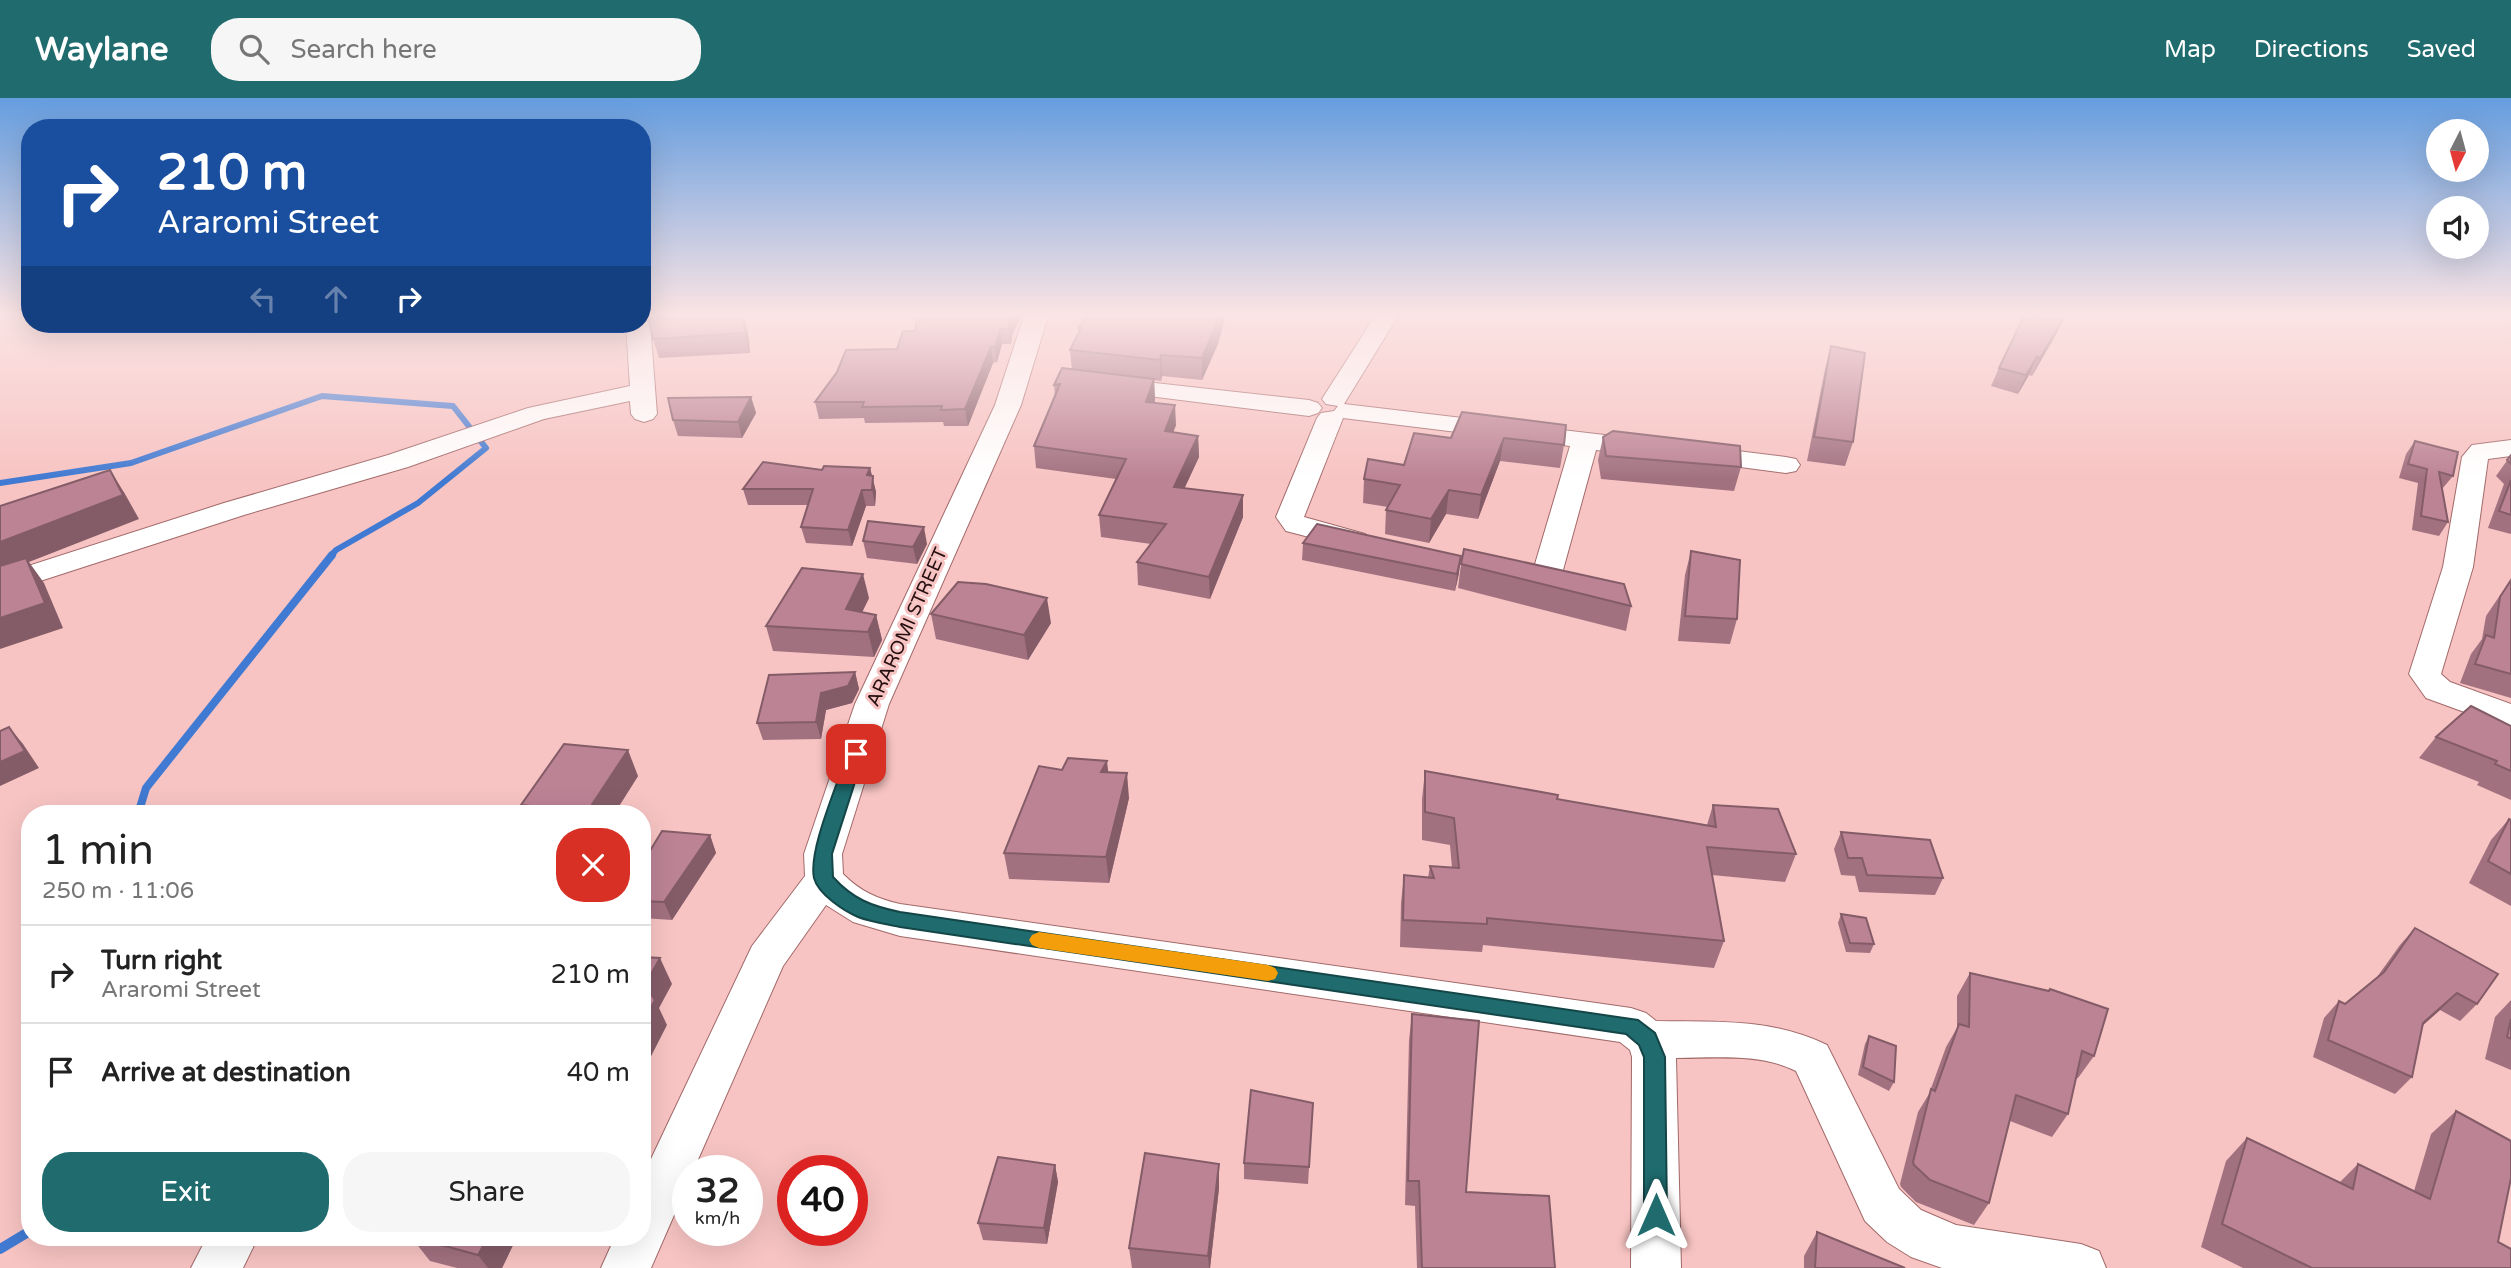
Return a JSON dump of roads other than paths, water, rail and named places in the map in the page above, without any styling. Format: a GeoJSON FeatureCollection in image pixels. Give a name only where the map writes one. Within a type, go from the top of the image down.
{"type":"FeatureCollection","features":[{"type":"Feature","properties":{"kind":"street"},"geometry":{"type":"LineString","coordinates":[[0,585],[234,509],[398,461],[537,413],[643,402],[641,371]]}},
{"type":"Feature","properties":{"kind":"street","name":"ARAROMI STREET"},"geometry":{"type":"LineString","coordinates":[[824,879],[823,854],[872,704],[1007,405],[1018,371]]}},
{"type":"Feature","properties":{"kind":"street"},"geometry":{"type":"LineString","coordinates":[[1353,371],[1330,409],[1290,517],[1291,522],[1314,531],[1381,546]]}},
{"type":"Feature","properties":{"kind":"street"},"geometry":{"type":"LineString","coordinates":[[1089,383],[1330,409],[1786,465]]}},
{"type":"Feature","properties":{"kind":"street"},"geometry":{"type":"LineString","coordinates":[[1545,580],[1584,441]]}},
{"type":"Feature","properties":{"kind":"street"},"geometry":{"type":"LineString","coordinates":[[2511,448],[2481,451],[2475,457],[2458,567],[2425,674],[2438,690],[2511,717]]}},
{"type":"Feature","properties":{"kind":"street"},"geometry":{"type":"LineString","coordinates":[[651,1212],[766,958],[824,879],[840,897],[862,911],[900,920],[1631,1026],[1647,1039],[1654,1057],[1656,1268]]}},
{"type":"Feature","properties":{"kind":"street"},"geometry":{"type":"LineString","coordinates":[[1647,1039],[1777,1043],[1800,1050],[1812,1058],[1882,1205],[1904,1226],[1928,1240],[1956,1249],[2081,1268]]}},
{"type":"Feature","properties":{"kind":"street"},"geometry":{"type":"LineString","coordinates":[[216,1268],[229,1246]]}},
{"type":"Feature","properties":{"kind":"street"},"geometry":{"type":"LineString","coordinates":[[626,1268],[636,1246]]}},
{"type":"Feature","properties":{"kind":"waterway"},"geometry":{"type":"LineString","coordinates":[[0,483],[131,463],[322,396],[453,406],[486,448],[418,503],[336,550],[330,557]]}},
{"type":"Feature","properties":{"kind":"waterway"},"geometry":{"type":"LineString","coordinates":[[141,805],[146,788],[332,555]]}},
{"type":"Feature","properties":{"kind":"waterway"},"geometry":{"type":"LineString","coordinates":[[0,1249],[21,1236]]}}]}
